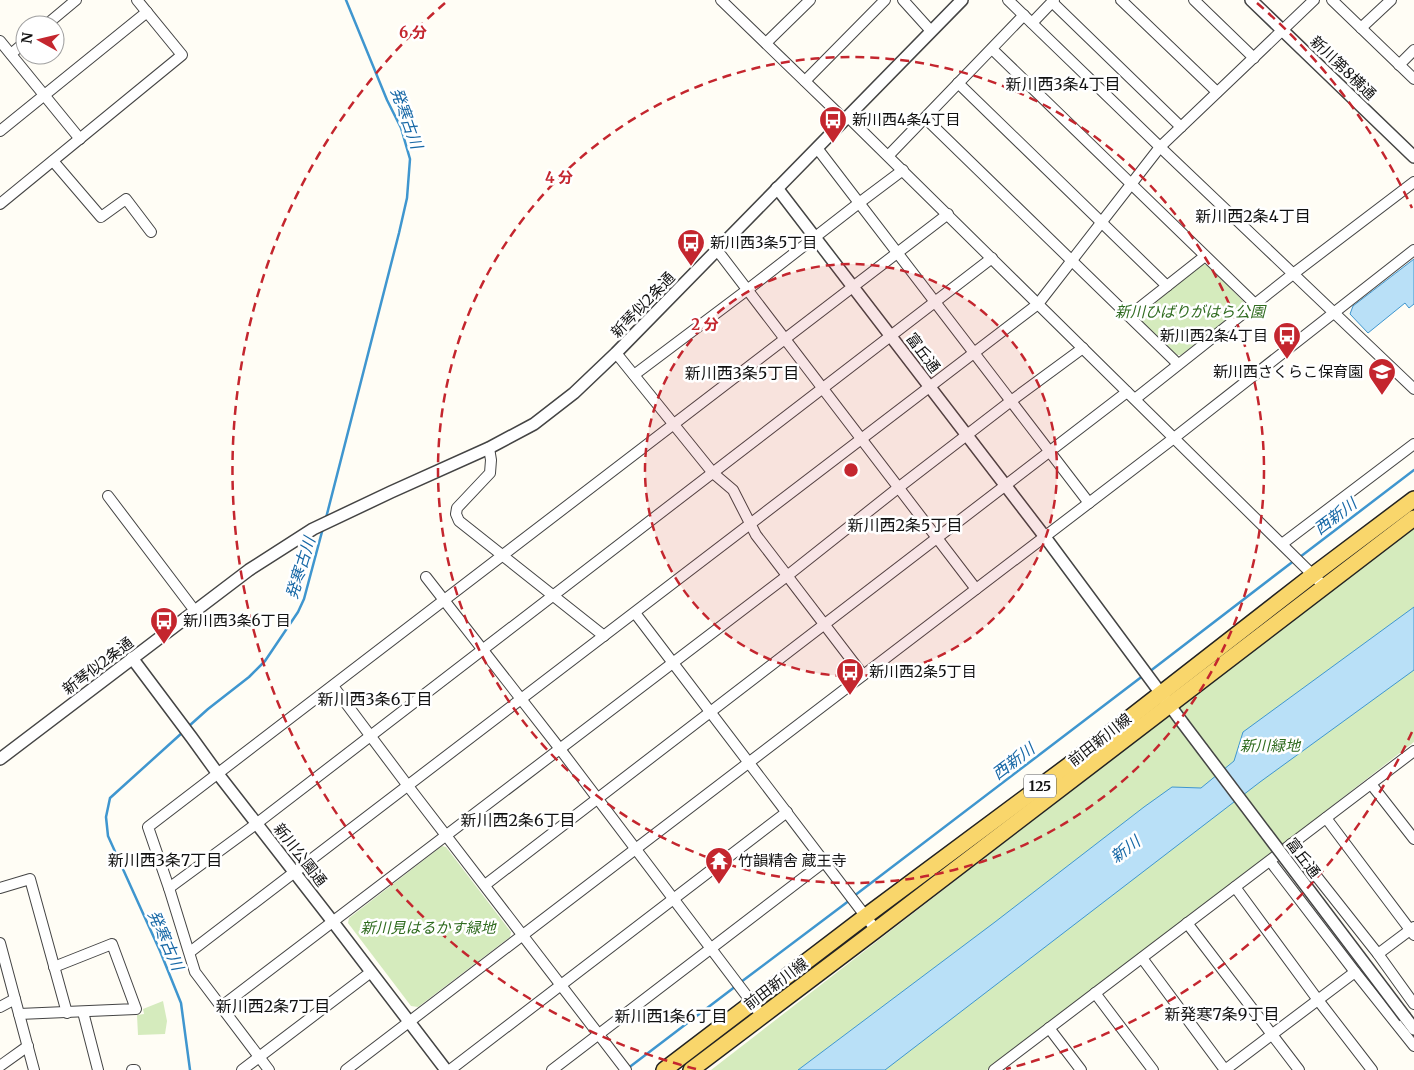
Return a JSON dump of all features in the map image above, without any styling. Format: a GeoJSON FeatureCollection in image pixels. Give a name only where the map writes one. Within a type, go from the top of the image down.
{"type":"FeatureCollection","features":[{"type":"Feature","properties":{"kind":"main road","name":"前田新川線"},"geometry":{"type":"LineString","coordinates":[[664,1070],[753,1002],[861,910],[1069,765],[1313,574],[1414,499]]}},
{"type":"Feature","properties":{"kind":"main road","name":"前田新川線"},"geometry":{"type":"LineString","coordinates":[[691,1070],[1414,518]]}},
{"type":"Feature","properties":{"kind":"street"},"geometry":{"type":"LineString","coordinates":[[58,15],[76,0]]}},
{"type":"Feature","properties":{"kind":"street"},"geometry":{"type":"LineString","coordinates":[[0,204],[182,55],[137,0]]}},
{"type":"Feature","properties":{"kind":"street"},"geometry":{"type":"LineString","coordinates":[[766,43],[810,0]]}},
{"type":"Feature","properties":{"kind":"street"},"geometry":{"type":"LineString","coordinates":[[805,81],[885,0]]}},
{"type":"Feature","properties":{"kind":"street"},"geometry":{"type":"LineString","coordinates":[[903,0],[931,31]]}},
{"type":"Feature","properties":{"kind":"street","name":"新琴似2条通"},"geometry":{"type":"LineString","coordinates":[[0,759],[250,570],[313,529],[489,448],[534,424],[574,393],[616,353],[962,0]]}},
{"type":"Feature","properties":{"kind":"street"},"geometry":{"type":"LineString","coordinates":[[1008,0],[1414,389]]}},
{"type":"Feature","properties":{"kind":"street"},"geometry":{"type":"LineString","coordinates":[[1121,0],[1218,92]]}},
{"type":"Feature","properties":{"kind":"street"},"geometry":{"type":"LineString","coordinates":[[1194,0],[1254,58]]}},
{"type":"Feature","properties":{"kind":"street","name":"新川第8横通"},"geometry":{"type":"LineString","coordinates":[[1251,0],[1414,157]]}},
{"type":"Feature","properties":{"kind":"street"},"geometry":{"type":"LineString","coordinates":[[190,952],[1038,304],[1160,147],[1314,0]]}},
{"type":"Feature","properties":{"kind":"street"},"geometry":{"type":"LineString","coordinates":[[1332,0],[1414,79]]}},
{"type":"Feature","properties":{"kind":"street"},"geometry":{"type":"LineString","coordinates":[[1361,28],[1391,0]]}},
{"type":"Feature","properties":{"kind":"street"},"geometry":{"type":"LineString","coordinates":[[889,155],[992,49],[1053,1],[1181,127]]}},
{"type":"Feature","properties":{"kind":"street"},"geometry":{"type":"LineString","coordinates":[[728,2],[805,81],[889,155],[1324,586]]}},
{"type":"Feature","properties":{"kind":"street"},"geometry":{"type":"LineString","coordinates":[[0,131],[147,12]]}},
{"type":"Feature","properties":{"kind":"street"},"geometry":{"type":"LineString","coordinates":[[0,40],[80,139]]}},
{"type":"Feature","properties":{"kind":"street"},"geometry":{"type":"LineString","coordinates":[[992,49],[1130,185],[1255,304]]}},
{"type":"Feature","properties":{"kind":"street"},"geometry":{"type":"LineString","coordinates":[[1399,65],[1414,50]]}},
{"type":"Feature","properties":{"kind":"street"},"geometry":{"type":"LineString","coordinates":[[11,54],[15,51]]}},
{"type":"Feature","properties":{"kind":"street"},"geometry":{"type":"LineString","coordinates":[[958,83],[1167,286]]}},
{"type":"Feature","properties":{"kind":"street"},"geometry":{"type":"LineString","coordinates":[[925,118],[1178,364]]}},
{"type":"Feature","properties":{"kind":"street"},"geometry":{"type":"LineString","coordinates":[[817,148],[1089,503]]}},
{"type":"Feature","properties":{"kind":"street"},"geometry":{"type":"LineString","coordinates":[[53,160],[101,217],[126,199],[151,232]]}},
{"type":"Feature","properties":{"kind":"street"},"geometry":{"type":"LineString","coordinates":[[634,375],[748,290],[859,202],[904,170]]}},
{"type":"Feature","properties":{"kind":"street"},"geometry":{"type":"LineString","coordinates":[[485,885],[1049,451],[1178,364],[1414,182]]}},
{"type":"Feature","properties":{"kind":"street","name":"富丘通"},"geometry":{"type":"LineString","coordinates":[[777,188],[1045,537],[1160,693],[1414,1029]]}},
{"type":"Feature","properties":{"kind":"street"},"geometry":{"type":"LineString","coordinates":[[269,1070],[195,972],[148,827],[948,214]]}},
{"type":"Feature","properties":{"kind":"street"},"geometry":{"type":"LineString","coordinates":[[717,250],[976,589]]}},
{"type":"Feature","properties":{"kind":"street"},"geometry":{"type":"LineString","coordinates":[[346,1070],[1174,438],[1414,250]]}},
{"type":"Feature","properties":{"kind":"street"},"geometry":{"type":"LineString","coordinates":[[1129,316],[1205,256]]}},
{"type":"Feature","properties":{"kind":"street"},"geometry":{"type":"LineString","coordinates":[[169,888],[256,824],[992,258]]}},
{"type":"Feature","properties":{"kind":"street"},"geometry":{"type":"LineString","coordinates":[[222,1006],[560,750],[1011,401],[1083,348]]}},
{"type":"Feature","properties":{"kind":"street"},"geometry":{"type":"LineString","coordinates":[[616,353],[712,473],[733,490],[756,535],[863,675]]}},
{"type":"Feature","properties":{"kind":"street"},"geometry":{"type":"LineString","coordinates":[[1285,547],[1414,444]]}},
{"type":"Feature","properties":{"kind":"street"},"geometry":{"type":"LineString","coordinates":[[489,448],[492,460],[490,473],[457,508],[456,514],[460,521],[604,636]]}},
{"type":"Feature","properties":{"kind":"street"},"geometry":{"type":"LineString","coordinates":[[108,496],[195,611]]}},
{"type":"Feature","properties":{"kind":"street"},"geometry":{"type":"LineString","coordinates":[[426,576],[762,1016]]}},
{"type":"Feature","properties":{"kind":"street"},"geometry":{"type":"LineString","coordinates":[[635,613],[876,930]]}},
{"type":"Feature","properties":{"kind":"street","name":"新川公園通"},"geometry":{"type":"LineString","coordinates":[[132,658],[256,824],[446,1070]]}},
{"type":"Feature","properties":{"kind":"street"},"geometry":{"type":"LineString","coordinates":[[333,686],[623,1066]]}},
{"type":"Feature","properties":{"kind":"street"},"geometry":{"type":"LineString","coordinates":[[1001,1068],[1049,1028],[1414,751]]}},
{"type":"Feature","properties":{"kind":"street"},"geometry":{"type":"LineString","coordinates":[[1371,784],[1414,839]]}},
{"type":"Feature","properties":{"kind":"street"},"geometry":{"type":"LineString","coordinates":[[450,1070],[787,812]]}},
{"type":"Feature","properties":{"kind":"street"},"geometry":{"type":"LineString","coordinates":[[1326,818],[1413,931],[1378,954]]}},
{"type":"Feature","properties":{"kind":"street"},"geometry":{"type":"LineString","coordinates":[[1291,844],[1378,954],[1414,1004]]}},
{"type":"Feature","properties":{"kind":"street"},"geometry":{"type":"LineString","coordinates":[[1270,861],[1414,1046]]}},
{"type":"Feature","properties":{"kind":"street"},"geometry":{"type":"LineString","coordinates":[[552,1070],[824,862]]}},
{"type":"Feature","properties":{"kind":"street"},"geometry":{"type":"LineString","coordinates":[[0,888],[30,879],[66,1013]]}},
{"type":"Feature","properties":{"kind":"street"},"geometry":{"type":"LineString","coordinates":[[1235,887],[1372,1070]]}},
{"type":"Feature","properties":{"kind":"street"},"geometry":{"type":"LineString","coordinates":[[1187,923],[1299,1070]]}},
{"type":"Feature","properties":{"kind":"street"},"geometry":{"type":"LineString","coordinates":[[0,943],[34,1070]]}},
{"type":"Feature","properties":{"kind":"street"},"geometry":{"type":"LineString","coordinates":[[19,1014],[136,1009],[112,944],[54,966]]}},
{"type":"Feature","properties":{"kind":"street"},"geometry":{"type":"LineString","coordinates":[[1142,958],[1225,1070],[1355,972]]}},
{"type":"Feature","properties":{"kind":"street"},"geometry":{"type":"LineString","coordinates":[[242,1070],[371,972]]}},
{"type":"Feature","properties":{"kind":"street"},"geometry":{"type":"LineString","coordinates":[[1095,993],[1153,1070]]}},
{"type":"Feature","properties":{"kind":"street"},"geometry":{"type":"LineString","coordinates":[[0,1007],[15,999]]}},
{"type":"Feature","properties":{"kind":"street"},"geometry":{"type":"LineString","coordinates":[[82,1012],[98,1070]]}},
{"type":"Feature","properties":{"kind":"street"},"geometry":{"type":"LineString","coordinates":[[1049,1028],[1081,1070]]}},
{"type":"Feature","properties":{"kind":"street"},"geometry":{"type":"LineString","coordinates":[[0,1066],[28,1046]]}},
{"type":"Feature","properties":{"kind":"green space","name":"新川ひばりがはら公園"},"geometry":{"type":"Polygon","coordinates":[[[1203,264],[1207,265],[1244,302],[1245,306],[1181,355],[1177,355],[1139,319],[1139,315],[1203,264]]]}},
{"type":"Feature","properties":{"kind":"green space","name":"新川緑地"},"geometry":{"type":"Polygon","coordinates":[[[1414,528],[1414,742],[1179,925],[987,1070],[711,1070],[1231,667],[1414,528]]]}},
{"type":"Feature","properties":{"kind":"green space","name":"新川見はるかす緑地"},"geometry":{"type":"Polygon","coordinates":[[[442,846],[446,847],[511,932],[510,937],[418,1007],[411,1006],[348,923],[349,918],[442,846]]]}},
{"type":"Feature","properties":{"kind":"green space"},"geometry":{"type":"Polygon","coordinates":[[[163,1001],[167,1021],[165,1034],[138,1035],[137,1015],[144,1014],[143,1009],[163,1001]]]}},
{"type":"Feature","properties":{"kind":"water"},"geometry":{"type":"Polygon","coordinates":[[[1414,259],[1414,304],[1409,308],[1405,303],[1368,333],[1350,314],[1353,306],[1414,259]]]}},
{"type":"Feature","properties":{"kind":"water","name":"新川"},"geometry":{"type":"Polygon","coordinates":[[[1414,607],[1414,670],[1260,782],[885,1070],[798,1070],[1172,787],[1201,788],[1234,761],[1243,732],[1414,607]]]}},
{"type":"Feature","properties":{"kind":"waterway","name":"発寒古川"},"geometry":{"type":"LineString","coordinates":[[326,518],[399,233],[407,198],[410,159],[401,128],[387,100],[346,0]]}},
{"type":"Feature","properties":{"kind":"waterway","name":"西新川"},"geometry":{"type":"LineString","coordinates":[[1300,557],[1414,470]]}},
{"type":"Feature","properties":{"kind":"waterway","name":"発寒古川"},"geometry":{"type":"LineString","coordinates":[[189,726],[249,677],[265,661],[298,612],[304,599],[323,528]]}},
{"type":"Feature","properties":{"kind":"waterway","name":"西新川"},"geometry":{"type":"LineString","coordinates":[[1149,672],[1295,560]]}},
{"type":"Feature","properties":{"kind":"waterway","name":"西新川"},"geometry":{"type":"LineString","coordinates":[[854,896],[1144,675]]}},
{"type":"Feature","properties":{"kind":"waterway","name":"発寒古川"},"geometry":{"type":"LineString","coordinates":[[183,732],[110,798],[106,817],[108,836],[160,951],[181,1003],[190,1070]]}},
{"type":"Feature","properties":{"kind":"waterway","name":"西新川"},"geometry":{"type":"LineString","coordinates":[[741,982],[850,900]]}},
{"type":"Feature","properties":{"kind":"waterway","name":"西新川"},"geometry":{"type":"LineString","coordinates":[[627,1069],[736,986]]}},
{"type":"Feature","properties":{"kind":"place","name":"新川西4条4丁目"},"geometry":{"type":"Point","coordinates":[833,144]}},
{"type":"Feature","properties":{"kind":"place","name":"新川西3条5丁目"},"geometry":{"type":"Point","coordinates":[691,267]}},
{"type":"Feature","properties":{"kind":"place","name":"新川西2条4丁目"},"geometry":{"type":"Point","coordinates":[1287,360]}},
{"type":"Feature","properties":{"kind":"place","name":"新川西さくらこ保育園"},"geometry":{"type":"Point","coordinates":[1382,396]}},
{"type":"Feature","properties":{"kind":"place","name":"新川西3条6丁目"},"geometry":{"type":"Point","coordinates":[164,645]}},
{"type":"Feature","properties":{"kind":"place","name":"新川西2条5丁目"},"geometry":{"type":"Point","coordinates":[850,696]}},
{"type":"Feature","properties":{"kind":"place","name":"竹韻精舎 蔵王寺"},"geometry":{"type":"Point","coordinates":[719,885]}},
{"type":"Feature","properties":{"kind":"district","name":"新川西3条4丁目"},"geometry":{"type":"Point","coordinates":[1063,84]}},
{"type":"Feature","properties":{"kind":"district","name":"新川西2条4丁目"},"geometry":{"type":"Point","coordinates":[1253,216]}},
{"type":"Feature","properties":{"kind":"district","name":"新川西3条5丁目"},"geometry":{"type":"Point","coordinates":[742,373]}},
{"type":"Feature","properties":{"kind":"district","name":"新川西2条5丁目"},"geometry":{"type":"Point","coordinates":[905,525]}},
{"type":"Feature","properties":{"kind":"district","name":"新川西3条6丁目"},"geometry":{"type":"Point","coordinates":[375,699]}},
{"type":"Feature","properties":{"kind":"district","name":"新川西2条6丁目"},"geometry":{"type":"Point","coordinates":[518,820]}},
{"type":"Feature","properties":{"kind":"district","name":"新川西3条7丁目"},"geometry":{"type":"Point","coordinates":[165,860]}},
{"type":"Feature","properties":{"kind":"district","name":"新川西2条7丁目"},"geometry":{"type":"Point","coordinates":[273,1006]}},
{"type":"Feature","properties":{"kind":"district","name":"新発寒7条9丁目"},"geometry":{"type":"Point","coordinates":[1222,1014]}},
{"type":"Feature","properties":{"kind":"district","name":"新川西1条6丁目"},"geometry":{"type":"Point","coordinates":[671,1016]}}]}
